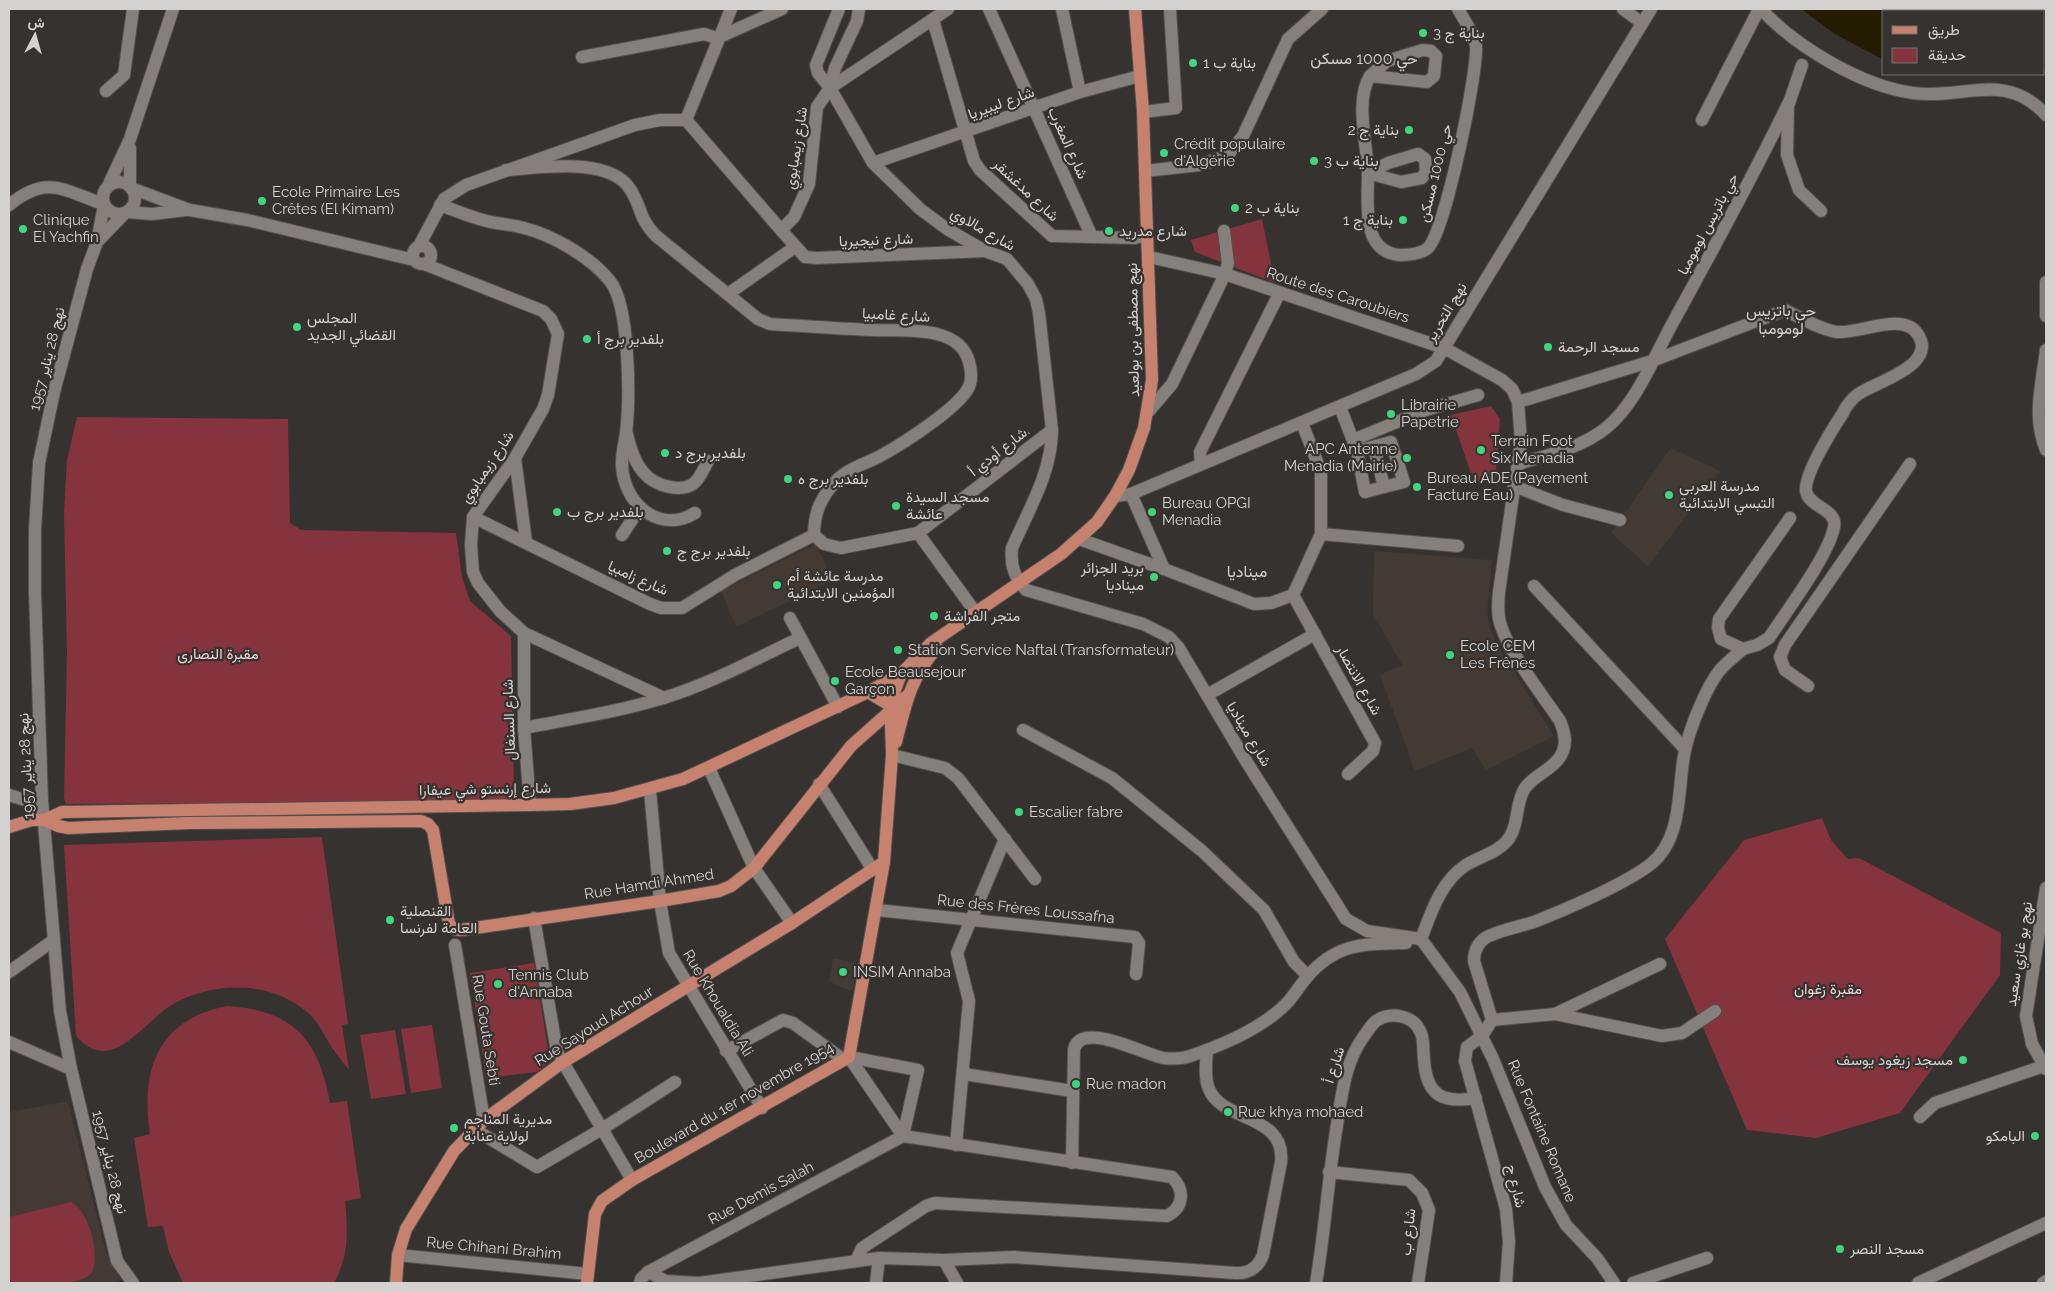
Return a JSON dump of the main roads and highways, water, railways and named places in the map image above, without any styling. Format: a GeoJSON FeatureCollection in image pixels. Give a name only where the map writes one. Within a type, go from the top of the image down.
{"type":"FeatureCollection","features":[{"type":"Feature","properties":{"kind":"main road","name":"نهج مصطفى بن بولعيد"},"geometry":{"type":"LineString","coordinates":[[901,674],[931,643],[956,628],[1079,539],[1096,522],[1116,496],[1139,444],[1149,411],[1152,380],[1143,112],[1135,9]]}},
{"type":"Feature","properties":{"kind":"main road","name":"نهج مصطفى بن بولعيد"},"geometry":{"type":"LineString","coordinates":[[892,755],[907,696],[927,658],[956,628]]}},
{"type":"Feature","properties":{"kind":"main road","name":"شارع إرنستو شي عيفارا"},"geometry":{"type":"LineString","coordinates":[[45,820],[62,812],[570,804],[650,790],[709,768],[868,692],[901,674]]}},
{"type":"Feature","properties":{"kind":"main road"},"geometry":{"type":"LineString","coordinates":[[892,755],[893,707],[901,674]]}},
{"type":"Feature","properties":{"kind":"main road"},"geometry":{"type":"LineString","coordinates":[[868,692],[893,707]]}},
{"type":"Feature","properties":{"kind":"main road"},"geometry":{"type":"LineString","coordinates":[[893,707],[907,696]]}},
{"type":"Feature","properties":{"kind":"main road","name":"Rue Hamdi Ahmed"},"geometry":{"type":"LineString","coordinates":[[451,928],[461,930],[719,891],[743,879],[754,868],[851,746],[893,707]]}},
{"type":"Feature","properties":{"kind":"main road","name":"Boulevard du 1er novembre 1954"},"geometry":{"type":"LineString","coordinates":[[587,1278],[595,1214],[602,1201],[632,1180],[762,1108],[846,1058],[877,910],[879,866],[892,755]]}},
{"type":"Feature","properties":{"kind":"main road"},"geometry":{"type":"LineString","coordinates":[[189,810],[189,823]]}},
{"type":"Feature","properties":{"kind":"main road","name":"شارع إرنستو شي عيفارا"},"geometry":{"type":"LineString","coordinates":[[9,827],[32,820],[45,820],[68,828],[189,823],[425,823],[433,830],[448,921],[451,928]]}},
{"type":"Feature","properties":{"kind":"main road","name":"Rue Sayoud Achour"},"geometry":{"type":"LineString","coordinates":[[396,1283],[398,1256],[406,1228],[454,1151],[479,1124],[563,1062],[792,923],[879,866]]}},
{"type":"Feature","properties":{"kind":"place","name":"بناية ج 3"},"geometry":{"type":"Point","coordinates":[1423,33]}},
{"type":"Feature","properties":{"kind":"place","name":"بناية ب 1"},"geometry":{"type":"Point","coordinates":[1193,63]}},
{"type":"Feature","properties":{"kind":"place","name":"بناية ج 2"},"geometry":{"type":"Point","coordinates":[1409,130]}},
{"type":"Feature","properties":{"kind":"place","name":"Crédit populaire d'Algérie"},"geometry":{"type":"Point","coordinates":[1164,153]}},
{"type":"Feature","properties":{"kind":"place","name":"بناية ب 3"},"geometry":{"type":"Point","coordinates":[1314,161]}},
{"type":"Feature","properties":{"kind":"place","name":"Ecole Primaire Les Crêtes (El Kimam)"},"geometry":{"type":"Point","coordinates":[262,201]}},
{"type":"Feature","properties":{"kind":"place","name":"بناية ب 2"},"geometry":{"type":"Point","coordinates":[1235,208]}},
{"type":"Feature","properties":{"kind":"place","name":"بناية ج 1"},"geometry":{"type":"Point","coordinates":[1403,220]}},
{"type":"Feature","properties":{"kind":"place","name":"Clinique El Yachfin"},"geometry":{"type":"Point","coordinates":[23,229]}},
{"type":"Feature","properties":{"kind":"place","name":"شارع مدريد"},"geometry":{"type":"Point","coordinates":[1109,231]}},
{"type":"Feature","properties":{"kind":"place","name":"المجلس القضائي الجديد"},"geometry":{"type":"Point","coordinates":[297,327]}},
{"type":"Feature","properties":{"kind":"place","name":"بلفدير برج أ"},"geometry":{"type":"Point","coordinates":[587,339]}},
{"type":"Feature","properties":{"kind":"place","name":"مسجد الرحمة"},"geometry":{"type":"Point","coordinates":[1548,347]}},
{"type":"Feature","properties":{"kind":"place","name":"Librairie Papetrie"},"geometry":{"type":"Point","coordinates":[1391,414]}},
{"type":"Feature","properties":{"kind":"place","name":"Terrain Foot Six Menadia"},"geometry":{"type":"Point","coordinates":[1481,450]}},
{"type":"Feature","properties":{"kind":"place","name":"بلفدير برج د"},"geometry":{"type":"Point","coordinates":[665,453]}},
{"type":"Feature","properties":{"kind":"place","name":"APC Antenne Menadia (Mairie)"},"geometry":{"type":"Point","coordinates":[1407,458]}},
{"type":"Feature","properties":{"kind":"place","name":"بلفدير برج ه"},"geometry":{"type":"Point","coordinates":[788,479]}},
{"type":"Feature","properties":{"kind":"place","name":"Bureau ADE (Payement Facture Eau)"},"geometry":{"type":"Point","coordinates":[1417,487]}},
{"type":"Feature","properties":{"kind":"place","name":"مدرسة العربي التبسي الابتدائية"},"geometry":{"type":"Point","coordinates":[1669,495]}},
{"type":"Feature","properties":{"kind":"place","name":"مسجد السيدة عائشة"},"geometry":{"type":"Point","coordinates":[896,506]}},
{"type":"Feature","properties":{"kind":"place","name":"بلفدير برج ب"},"geometry":{"type":"Point","coordinates":[557,512]}},
{"type":"Feature","properties":{"kind":"place","name":"Bureau OPGI Menadia"},"geometry":{"type":"Point","coordinates":[1152,512]}},
{"type":"Feature","properties":{"kind":"place","name":"بلفدير برج ج"},"geometry":{"type":"Point","coordinates":[667,551]}},
{"type":"Feature","properties":{"kind":"place","name":"بريد الجزائر ميناديا"},"geometry":{"type":"Point","coordinates":[1154,577]}},
{"type":"Feature","properties":{"kind":"place","name":"مدرسة عائشة أم المؤمنين الابتدائية"},"geometry":{"type":"Point","coordinates":[777,585]}},
{"type":"Feature","properties":{"kind":"place","name":"متجر الفراشة"},"geometry":{"type":"Point","coordinates":[934,616]}},
{"type":"Feature","properties":{"kind":"place","name":"Station Service Naftal (Transformateur)"},"geometry":{"type":"Point","coordinates":[898,650]}},
{"type":"Feature","properties":{"kind":"place","name":"Ecole CEM Les Frênes"},"geometry":{"type":"Point","coordinates":[1450,655]}},
{"type":"Feature","properties":{"kind":"place","name":"Ecole Beausejour Garçon"},"geometry":{"type":"Point","coordinates":[835,681]}},
{"type":"Feature","properties":{"kind":"place","name":"Escalier fabre"},"geometry":{"type":"Point","coordinates":[1019,812]}},
{"type":"Feature","properties":{"kind":"place","name":"القنصلية العامة لفرنسا"},"geometry":{"type":"Point","coordinates":[390,920]}},
{"type":"Feature","properties":{"kind":"place","name":"INSIM Annaba"},"geometry":{"type":"Point","coordinates":[843,972]}},
{"type":"Feature","properties":{"kind":"place","name":"Tennis Club d'Annaba"},"geometry":{"type":"Point","coordinates":[498,984]}},
{"type":"Feature","properties":{"kind":"place","name":"مسجد زيغود يوسف"},"geometry":{"type":"Point","coordinates":[1963,1060]}},
{"type":"Feature","properties":{"kind":"place","name":"Rue madon"},"geometry":{"type":"Point","coordinates":[1076,1084]}},
{"type":"Feature","properties":{"kind":"place","name":"Rue khya mohaed"},"geometry":{"type":"Point","coordinates":[1228,1112]}},
{"type":"Feature","properties":{"kind":"place","name":"مديرية المناجم لولاية عنابة"},"geometry":{"type":"Point","coordinates":[454,1128]}},
{"type":"Feature","properties":{"kind":"place","name":"البامكو"},"geometry":{"type":"Point","coordinates":[2035,1136]}},
{"type":"Feature","properties":{"kind":"place","name":"مسجد النصر"},"geometry":{"type":"Point","coordinates":[1840,1249]}},
{"type":"Feature","properties":{"kind":"district","name":"حي 1000 مسكن"},"geometry":{"type":"Point","coordinates":[1364,58]}},
{"type":"Feature","properties":{"kind":"district","name":"حي باتريس لومومبا"},"geometry":{"type":"Point","coordinates":[1781,319]}},
{"type":"Feature","properties":{"kind":"district","name":"ميناديا"},"geometry":{"type":"Point","coordinates":[1247,571]}},
{"type":"Feature","properties":{"kind":"park label","name":"مقبرة النصارى"},"geometry":{"type":"Point","coordinates":[218,654]}},
{"type":"Feature","properties":{"kind":"park label","name":"مقبرة زغوان"},"geometry":{"type":"Point","coordinates":[1828,989]}}]}
